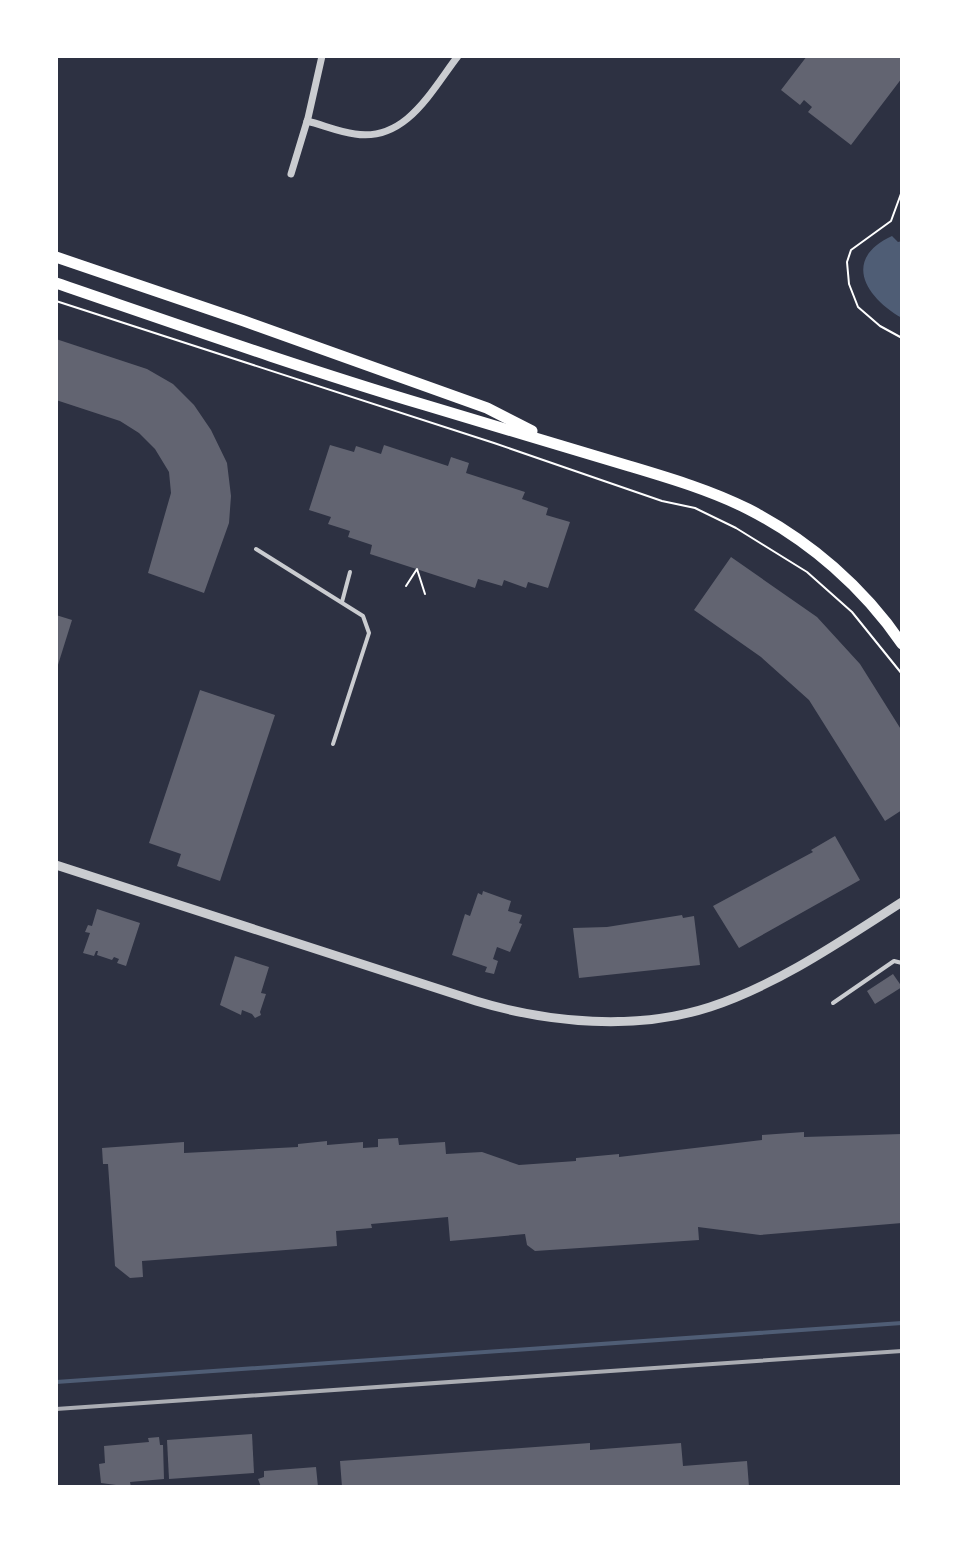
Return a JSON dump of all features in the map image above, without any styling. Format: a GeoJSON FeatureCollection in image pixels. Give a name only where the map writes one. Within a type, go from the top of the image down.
{"type":"FeatureCollection","features":[{"type":"Feature","properties":{"kind":"main road"},"geometry":{"type":"LineString","coordinates":[[56,257],[487,408],[554,442]]}},
{"type":"Feature","properties":{"kind":"main road"},"geometry":{"type":"LineString","coordinates":[[56,283],[424,405],[686,484],[749,510],[792,536],[852,583],[902,644]]}},
{"type":"Feature","properties":{"kind":"street"},"geometry":{"type":"LineString","coordinates":[[291,174],[322,56]]}},
{"type":"Feature","properties":{"kind":"street"},"geometry":{"type":"LineString","coordinates":[[307,121],[358,135],[394,130],[411,115],[458,56]]}},
{"type":"Feature","properties":{"kind":"street"},"geometry":{"type":"LineString","coordinates":[[56,865],[515,1013],[572,1021],[623,1021],[708,1007],[800,966],[902,902]]}},
{"type":"Feature","properties":{"kind":"lane"},"geometry":{"type":"LineString","coordinates":[[256,549],[363,616],[369,633],[333,744]]}},
{"type":"Feature","properties":{"kind":"lane"},"geometry":{"type":"LineString","coordinates":[[342,602],[350,572]]}},
{"type":"Feature","properties":{"kind":"lane"},"geometry":{"type":"LineString","coordinates":[[833,1003],[894,961],[902,963]]}},
{"type":"Feature","properties":{"kind":"path"},"geometry":{"type":"LineString","coordinates":[[902,191],[891,221],[851,250],[847,262],[849,284],[858,307],[880,326],[902,338]]}},
{"type":"Feature","properties":{"kind":"path"},"geometry":{"type":"LineString","coordinates":[[56,301],[494,443],[662,501],[695,508],[736,528],[807,572],[852,612],[902,674]]}},
{"type":"Feature","properties":{"kind":"path"},"geometry":{"type":"LineString","coordinates":[[406,586],[417,569],[425,594]]}},
{"type":"Feature","properties":{"kind":"water"},"geometry":{"type":"Polygon","coordinates":[[[892,236],[898,242],[902,241],[902,318],[878,300],[864,278],[863,267],[867,256],[892,236]]]}},
{"type":"Feature","properties":{"kind":"building"},"geometry":{"type":"Polygon","coordinates":[[[807,56],[902,56],[902,78],[851,145],[808,112],[812,107],[804,100],[800,105],[781,90],[807,56]]]}},
{"type":"Feature","properties":{"kind":"building"},"geometry":{"type":"Polygon","coordinates":[[[56,339],[147,369],[173,384],[194,405],[211,430],[227,463],[231,496],[229,523],[204,593],[148,573],[171,493],[169,472],[155,449],[139,433],[120,421],[56,400],[56,339]]]}},
{"type":"Feature","properties":{"kind":"building"},"geometry":{"type":"Polygon","coordinates":[[[330,445],[354,452],[356,446],[381,454],[384,445],[448,466],[451,457],[469,463],[466,473],[525,492],[522,499],[548,508],[546,515],[570,522],[548,588],[528,582],[526,588],[504,580],[502,586],[478,579],[475,588],[370,554],[372,545],[348,537],[350,531],[328,524],[331,517],[309,510],[330,445]]]}},
{"type":"Feature","properties":{"kind":"building"},"geometry":{"type":"Polygon","coordinates":[[[731,557],[817,617],[860,664],[902,731],[902,810],[885,821],[809,700],[761,657],[694,610],[731,557]]]}},
{"type":"Feature","properties":{"kind":"building"},"geometry":{"type":"Polygon","coordinates":[[[56,615],[72,620],[57,668],[56,668],[56,615]]]}},
{"type":"Feature","properties":{"kind":"building"},"geometry":{"type":"Polygon","coordinates":[[[200,690],[275,715],[220,881],[177,866],[181,854],[149,843],[200,690]]]}},
{"type":"Feature","properties":{"kind":"building"},"geometry":{"type":"Polygon","coordinates":[[[835,836],[860,880],[739,948],[713,906],[813,852],[811,850],[835,836]]]}},
{"type":"Feature","properties":{"kind":"building"},"geometry":{"type":"Polygon","coordinates":[[[483,891],[511,901],[508,911],[522,915],[519,923],[522,924],[510,952],[497,947],[493,959],[498,961],[494,974],[485,972],[487,967],[452,955],[465,914],[470,916],[478,893],[482,895],[483,891]]]}},
{"type":"Feature","properties":{"kind":"building"},"geometry":{"type":"Polygon","coordinates":[[[97,909],[140,923],[126,966],[117,963],[119,959],[114,957],[112,960],[97,955],[98,951],[94,956],[83,953],[90,933],[85,932],[88,925],[92,926],[97,909]]]}},
{"type":"Feature","properties":{"kind":"building"},"geometry":{"type":"Polygon","coordinates":[[[682,915],[683,918],[694,916],[700,965],[579,978],[573,928],[607,927],[682,915]]]}},
{"type":"Feature","properties":{"kind":"building"},"geometry":{"type":"Polygon","coordinates":[[[235,956],[269,967],[261,993],[266,994],[261,1015],[255,1018],[242,1010],[241,1015],[220,1005],[235,956]]]}},
{"type":"Feature","properties":{"kind":"building"},"geometry":{"type":"Polygon","coordinates":[[[893,974],[902,987],[875,1004],[867,991],[893,974]]]}},
{"type":"Feature","properties":{"kind":"building"},"geometry":{"type":"Polygon","coordinates":[[[804,1132],[804,1137],[902,1134],[902,1223],[760,1235],[698,1227],[699,1240],[535,1251],[527,1245],[525,1234],[450,1241],[448,1217],[371,1224],[372,1228],[336,1231],[337,1246],[142,1261],[143,1277],[130,1278],[115,1266],[108,1164],[103,1164],[102,1148],[184,1142],[184,1153],[298,1147],[298,1144],[327,1141],[327,1145],[363,1142],[363,1148],[378,1147],[378,1139],[398,1138],[399,1145],[445,1142],[446,1154],[482,1152],[519,1165],[619,1154],[619,1157],[762,1140],[762,1135],[804,1132]]]}},
{"type":"Feature","properties":{"kind":"building"},"geometry":{"type":"Polygon","coordinates":[[[252,1434],[254,1473],[169,1479],[167,1440],[252,1434]]]}},
{"type":"Feature","properties":{"kind":"building"},"geometry":{"type":"Polygon","coordinates":[[[159,1437],[160,1445],[163,1445],[164,1479],[130,1482],[131,1487],[101,1483],[99,1464],[105,1463],[104,1446],[149,1442],[148,1438],[159,1437]]]}},
{"type":"Feature","properties":{"kind":"building"},"geometry":{"type":"Polygon","coordinates":[[[590,1443],[590,1450],[681,1443],[683,1466],[747,1461],[749,1487],[342,1487],[340,1461],[590,1443]]]}},
{"type":"Feature","properties":{"kind":"building"},"geometry":{"type":"Polygon","coordinates":[[[316,1467],[318,1487],[261,1487],[258,1479],[264,1477],[264,1471],[316,1467]]]}},
{"type":"Feature","properties":{"kind":"waterway"},"geometry":{"type":"LineString","coordinates":[[56,1382],[902,1323]]}},
{"type":"Feature","properties":{"kind":"railway"},"geometry":{"type":"LineString","coordinates":[[56,1409],[902,1351]]}}]}
